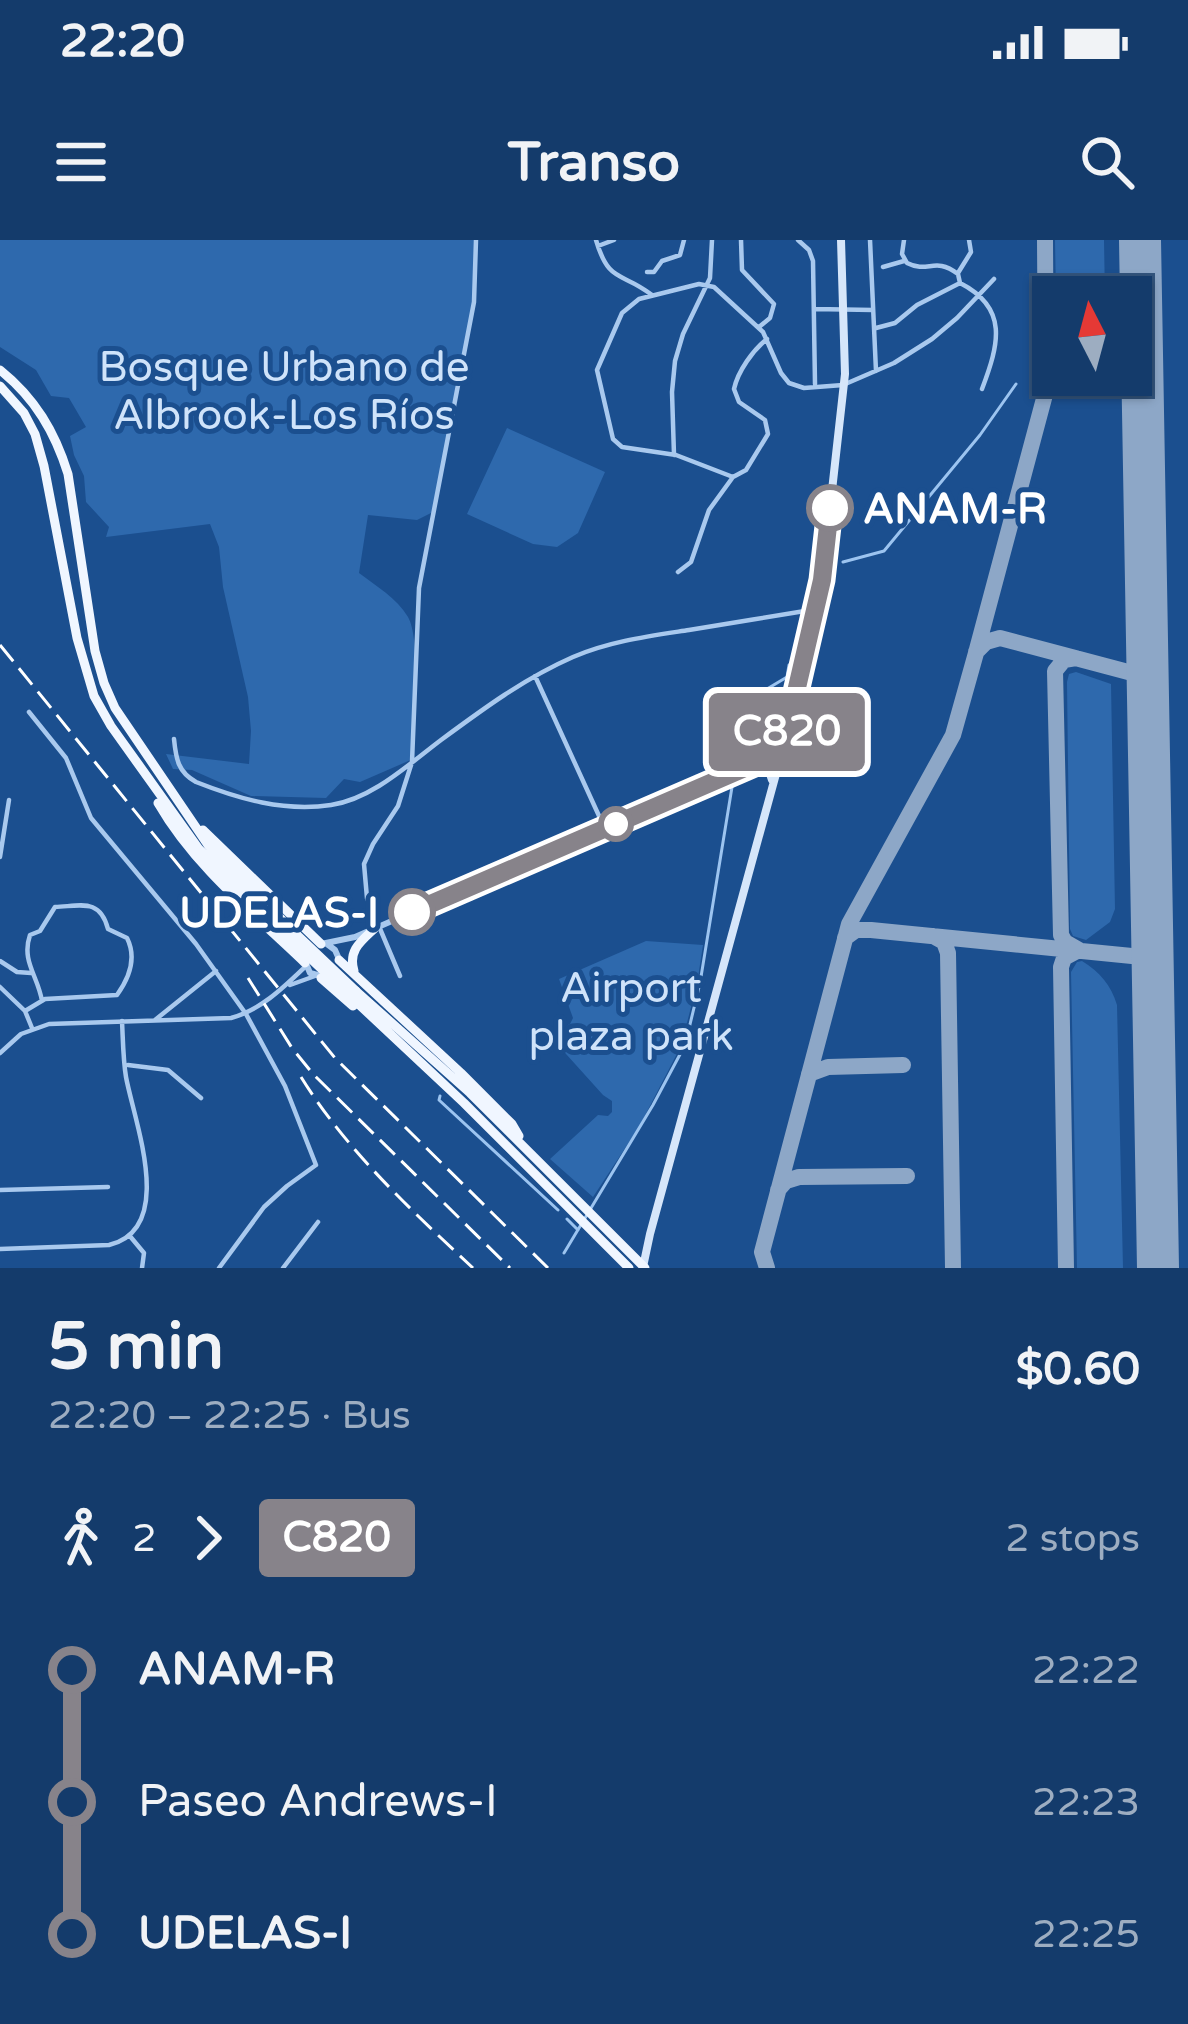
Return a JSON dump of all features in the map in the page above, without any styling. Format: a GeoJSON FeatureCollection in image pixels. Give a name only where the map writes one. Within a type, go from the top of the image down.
{"type":"FeatureCollection","features":[{"type":"Feature","properties":{"kind":"main road"},"geometry":{"type":"LineString","coordinates":[[644,1268],[817,609],[843,386],[841,240]]}},
{"type":"Feature","properties":{"kind":"main road"},"geometry":{"type":"LineString","coordinates":[[0,370],[35,404],[61,449],[95,651],[115,708],[208,845],[292,934],[306,964]]}},
{"type":"Feature","properties":{"kind":"main road"},"geometry":{"type":"LineString","coordinates":[[0,386],[35,434],[77,638],[94,696],[146,776],[199,849],[456,1080],[525,1147],[576,1207]]}},
{"type":"Feature","properties":{"kind":"main road"},"geometry":{"type":"LineString","coordinates":[[758,763],[772,781]]}},
{"type":"Feature","properties":{"kind":"main road"},"geometry":{"type":"LineString","coordinates":[[355,990],[353,952],[376,928]]}},
{"type":"Feature","properties":{"kind":"main road"},"geometry":{"type":"LineString","coordinates":[[292,934],[324,944]]}},
{"type":"Feature","properties":{"kind":"main road"},"geometry":{"type":"LineString","coordinates":[[339,958],[355,990],[490,1130],[603,1233],[629,1268]]}},
{"type":"Feature","properties":{"kind":"main road"},"geometry":{"type":"LineString","coordinates":[[318,977],[355,990]]}},
{"type":"Feature","properties":{"kind":"main road"},"geometry":{"type":"LineString","coordinates":[[603,1233],[644,1268]]}},
{"type":"Feature","properties":{"kind":"main road"},"geometry":{"type":"LineString","coordinates":[[621,1245],[637,1247],[650,1234]]}},
{"type":"Feature","properties":{"kind":"street"},"geometry":{"type":"LineString","coordinates":[[400,976],[376,928],[364,888],[364,864],[398,806],[412,762],[418,588],[474,302],[476,240]]}},
{"type":"Feature","properties":{"kind":"street"},"geometry":{"type":"LineString","coordinates":[[614,240],[597,243],[611,273],[652,295]]}},
{"type":"Feature","properties":{"kind":"street"},"geometry":{"type":"LineString","coordinates":[[647,272],[680,255],[683,240]]}},
{"type":"Feature","properties":{"kind":"street"},"geometry":{"type":"LineString","coordinates":[[674,454],[675,362],[687,324],[708,285],[712,240]]}},
{"type":"Feature","properties":{"kind":"street"},"geometry":{"type":"LineString","coordinates":[[742,240],[741,267],[774,304],[772,314],[759,327]]}},
{"type":"Feature","properties":{"kind":"street"},"geometry":{"type":"LineString","coordinates":[[870,240],[876,371]]}},
{"type":"Feature","properties":{"kind":"street"},"geometry":{"type":"LineString","coordinates":[[904,240],[904,261]]}},
{"type":"Feature","properties":{"kind":"street"},"geometry":{"type":"LineString","coordinates":[[969,240],[971,252],[958,274],[960,283],[980,294],[993,314],[995,350],[982,389]]}},
{"type":"Feature","properties":{"kind":"street"},"geometry":{"type":"LineString","coordinates":[[800,241],[813,258],[815,386]]}},
{"type":"Feature","properties":{"kind":"street"},"geometry":{"type":"LineString","coordinates":[[883,268],[904,261],[918,268],[942,264],[958,274]]}},
{"type":"Feature","properties":{"kind":"street"},"geometry":{"type":"LineString","coordinates":[[733,477],[674,454],[625,448],[612,436],[598,366],[622,313],[635,301],[708,285],[759,327],[786,380],[798,387],[843,386],[932,339],[994,279]]}},
{"type":"Feature","properties":{"kind":"street"},"geometry":{"type":"LineString","coordinates":[[874,329],[895,323],[917,305],[960,283]]}},
{"type":"Feature","properties":{"kind":"street"},"geometry":{"type":"LineString","coordinates":[[814,309],[873,310]]}},
{"type":"Feature","properties":{"kind":"street"},"geometry":{"type":"LineString","coordinates":[[678,572],[691,562],[705,517],[733,477],[746,470],[768,434],[765,420],[739,402],[734,389],[738,376],[767,339]]}},
{"type":"Feature","properties":{"kind":"street"},"geometry":{"type":"LineString","coordinates":[[175,739],[177,762],[188,777],[245,800],[333,805],[369,790],[535,676],[581,654],[617,643],[817,609]]}},
{"type":"Feature","properties":{"kind":"street"},"geometry":{"type":"LineString","coordinates":[[535,676],[605,829]]}},
{"type":"Feature","properties":{"kind":"street"},"geometry":{"type":"LineString","coordinates":[[28,712],[66,758],[92,818],[246,1014],[285,1086],[316,1165],[264,1207],[219,1268]]}},
{"type":"Feature","properties":{"kind":"street"},"geometry":{"type":"LineString","coordinates":[[1,1050],[32,1028],[49,1024],[246,1014],[284,987],[306,964],[311,948],[355,937],[782,752]]}},
{"type":"Feature","properties":{"kind":"street"},"geometry":{"type":"LineString","coordinates":[[0,857],[9,800]]}},
{"type":"Feature","properties":{"kind":"street"},"geometry":{"type":"LineString","coordinates":[[25,1011],[41,1000],[117,995],[134,952],[127,938],[108,929],[98,908],[55,907],[28,940],[28,968],[39,984],[41,1000]]}},
{"type":"Feature","properties":{"kind":"street"},"geometry":{"type":"LineString","coordinates":[[284,987],[334,972],[355,937]]}},
{"type":"Feature","properties":{"kind":"street"},"geometry":{"type":"LineString","coordinates":[[324,944],[339,958]]}},
{"type":"Feature","properties":{"kind":"street"},"geometry":{"type":"LineString","coordinates":[[0,961],[16,972],[31,973]]}},
{"type":"Feature","properties":{"kind":"street"},"geometry":{"type":"LineString","coordinates":[[306,964],[318,977]]}},
{"type":"Feature","properties":{"kind":"street"},"geometry":{"type":"LineString","coordinates":[[155,1021],[216,971]]}},
{"type":"Feature","properties":{"kind":"street"},"geometry":{"type":"LineString","coordinates":[[0,987],[25,1011],[32,1028]]}},
{"type":"Feature","properties":{"kind":"street"},"geometry":{"type":"LineString","coordinates":[[0,1250],[109,1245],[136,1228],[144,1211],[146,1158],[125,1075],[122,1021]]}},
{"type":"Feature","properties":{"kind":"street"},"geometry":{"type":"LineString","coordinates":[[125,1065],[168,1070],[201,1098]]}},
{"type":"Feature","properties":{"kind":"street"},"geometry":{"type":"LineString","coordinates":[[0,1190],[108,1187]]}},
{"type":"Feature","properties":{"kind":"street"},"geometry":{"type":"LineString","coordinates":[[283,1268],[318,1222]]}},
{"type":"Feature","properties":{"kind":"street"},"geometry":{"type":"LineString","coordinates":[[129,1235],[144,1253],[142,1268]]}},
{"type":"Feature","properties":{"kind":"green space","name":"Bosque Urbano de Albrook-Los Ríos"},"geometry":{"type":"Polygon","coordinates":[[[0,240],[475,240],[474,299],[433,512],[417,520],[368,515],[359,573],[398,604],[412,629],[416,664],[413,759],[360,782],[344,779],[326,798],[251,796],[192,770],[173,769],[166,754],[249,764],[248,697],[223,587],[219,547],[210,524],[106,537],[109,527],[86,502],[84,476],[70,436],[86,427],[69,398],[51,396],[36,370],[0,347],[0,240]]]}},
{"type":"Feature","properties":{"kind":"green space"},"geometry":{"type":"Polygon","coordinates":[[[1055,240],[1104,240],[1105,276],[1056,276],[1055,240]]]}},
{"type":"Feature","properties":{"kind":"green space"},"geometry":{"type":"Polygon","coordinates":[[[507,428],[605,472],[578,533],[557,547],[533,544],[467,514],[507,428]]]}},
{"type":"Feature","properties":{"kind":"green space"},"geometry":{"type":"Polygon","coordinates":[[[1069,674],[1111,684],[1115,909],[1110,922],[1086,940],[1073,936],[1070,929],[1067,682],[1069,674]]]}},
{"type":"Feature","properties":{"kind":"green space","name":"Airport plaza park"},"geometry":{"type":"Polygon","coordinates":[[[646,941],[703,945],[697,984],[681,1046],[639,1127],[593,1197],[550,1159],[598,1115],[612,1112],[612,1101],[548,1034],[573,1018],[559,979],[646,941]]]}},
{"type":"Feature","properties":{"kind":"green space"},"geometry":{"type":"Polygon","coordinates":[[[1082,961],[1104,980],[1117,1005],[1123,1268],[1077,1268],[1071,972],[1082,961]]]}},
{"type":"Feature","properties":{"kind":"waterway"},"geometry":{"type":"LineString","coordinates":[[843,562],[884,551],[1016,384]]}},
{"type":"Feature","properties":{"kind":"waterway"},"geometry":{"type":"LineString","coordinates":[[736,752],[747,701],[787,677],[789,665]]}},
{"type":"Feature","properties":{"kind":"waterway"},"geometry":{"type":"LineString","coordinates":[[564,1253],[685,1045],[700,983],[732,787]]}},
{"type":"Feature","properties":{"kind":"waterway"},"geometry":{"type":"LineString","coordinates":[[440,1096],[558,1210]]}},
{"type":"Feature","properties":{"kind":"waterway"},"geometry":{"type":"LineString","coordinates":[[567,1219],[578,1230]]}},
{"type":"Feature","properties":{"kind":"taxiway"},"geometry":{"type":"LineString","coordinates":[[767,1268],[762,1252],[849,924],[953,735],[976,653],[1046,391],[1045,240]]}},
{"type":"Feature","properties":{"kind":"taxiway"},"geometry":{"type":"LineString","coordinates":[[976,652],[1000,638],[1147,677]]}},
{"type":"Feature","properties":{"kind":"taxiway"},"geometry":{"type":"LineString","coordinates":[[1066,1268],[1061,967],[1064,958],[1079,950],[1061,935],[1055,671],[1064,660],[1076,658]]}},
{"type":"Feature","properties":{"kind":"taxiway"},"geometry":{"type":"LineString","coordinates":[[845,938],[856,930],[871,930],[1152,958]]}},
{"type":"Feature","properties":{"kind":"taxiway"},"geometry":{"type":"LineString","coordinates":[[933,936],[944,942],[948,953],[953,1268]]}},
{"type":"Feature","properties":{"kind":"taxiway"},"geometry":{"type":"LineString","coordinates":[[809,1074],[828,1067],[903,1065]]}},
{"type":"Feature","properties":{"kind":"taxiway"},"geometry":{"type":"LineString","coordinates":[[778,1190],[799,1177],[907,1176]]}},
{"type":"Feature","properties":{"kind":"runway"},"geometry":{"type":"LineString","coordinates":[[1140,240],[1158,1268]]}},
{"type":"Feature","properties":{"kind":"railway"},"geometry":{"type":"LineString","coordinates":[[0,645],[335,1058],[548,1268]]}},
{"type":"Feature","properties":{"kind":"railway"},"geometry":{"type":"LineString","coordinates":[[248,978],[313,1074],[510,1268]]}},
{"type":"Feature","properties":{"kind":"railway"},"geometry":{"type":"LineString","coordinates":[[301,1077],[359,1154],[473,1268]]}},
{"type":"Feature","properties":{"kind":"bus line","name":"C820"},"geometry":{"type":"LineString","coordinates":[[412,912],[782,752],[822,580],[830,508]]}},
{"type":"Feature","properties":{"kind":"place","name":"ANAM-R"},"geometry":{"type":"Point","coordinates":[830,508]}},
{"type":"Feature","properties":{"kind":"place","name":"UDELAS-I"},"geometry":{"type":"Point","coordinates":[412,912]}}]}
